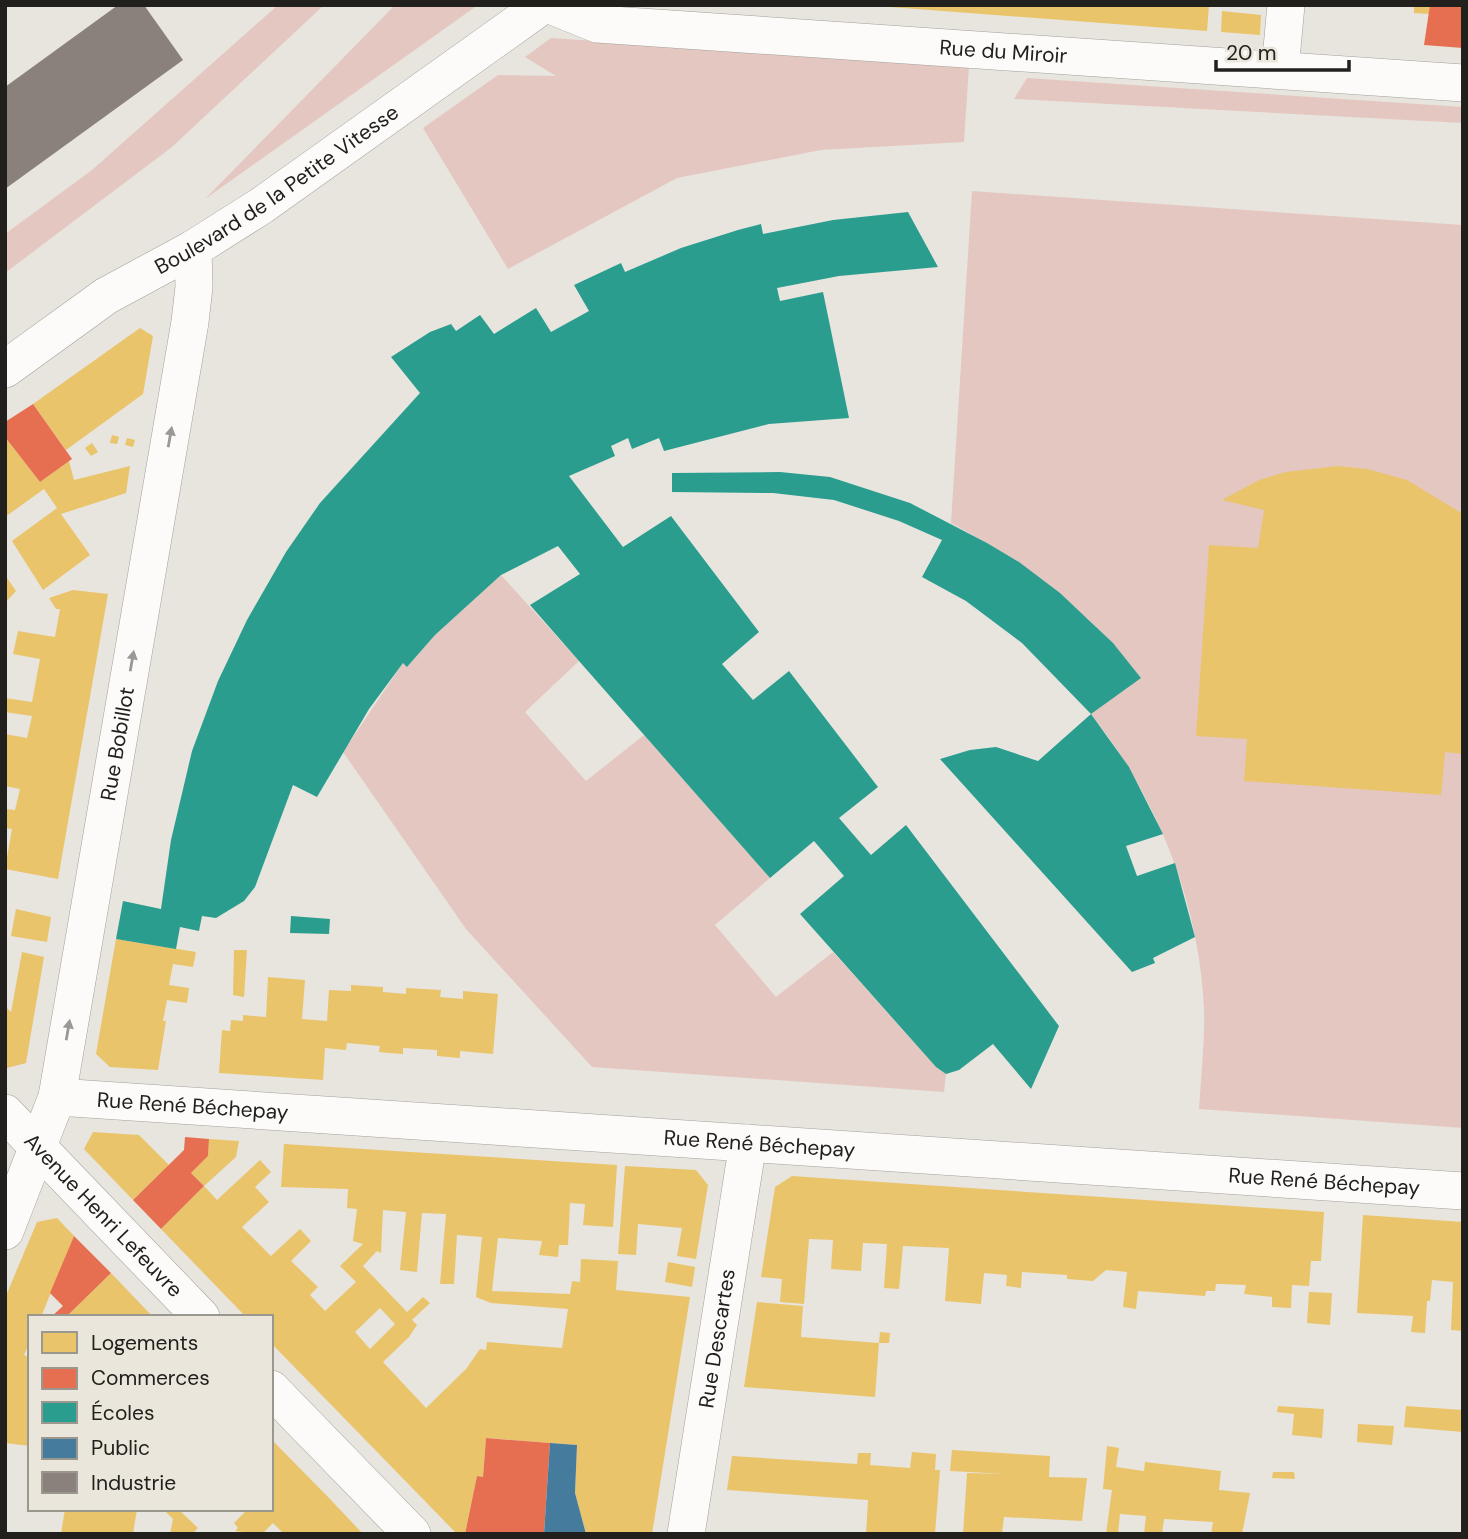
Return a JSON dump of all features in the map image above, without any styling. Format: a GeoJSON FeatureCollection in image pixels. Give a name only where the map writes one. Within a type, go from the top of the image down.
{"type":"FeatureCollection","features":[{"type":"Feature","properties":{"kind":"street","name":"Boulevard de la Petite Vitesse"},"geometry":{"type":"LineString","coordinates":[[5,369],[106,296],[193,249],[261,206],[543,5]]}},
{"type":"Feature","properties":{"kind":"street","name":"Rue du Miroir"},"geometry":{"type":"LineString","coordinates":[[550,5],[597,24],[1463,83]]}},
{"type":"Feature","properties":{"kind":"street"},"geometry":{"type":"LineString","coordinates":[[1280,70],[1286,5]]}},
{"type":"Feature","properties":{"kind":"street","name":"Rue Bobillot"},"geometry":{"type":"LineString","coordinates":[[5,1231],[57,1097],[190,322],[194,287],[193,249]]}},
{"type":"Feature","properties":{"kind":"street","name":"Rue René Béchepay"},"geometry":{"type":"LineString","coordinates":[[57,1097],[1463,1191]]}},
{"type":"Feature","properties":{"kind":"street","name":"Avenue Henri Lefeuvre"},"geometry":{"type":"LineString","coordinates":[[5,1112],[199,1315]]}},
{"type":"Feature","properties":{"kind":"street","name":"Rue Descartes"},"geometry":{"type":"LineString","coordinates":[[685,1534],[748,1143]]}},
{"type":"Feature","properties":{"kind":"street"},"geometry":{"type":"LineString","coordinates":[[273,1391],[412,1534]]}},
{"type":"Feature","properties":{"kind":"shaded area"},"geometry":{"type":"Polygon","coordinates":[[[278,5],[324,5],[172,147],[5,273],[5,234],[92,170],[278,5]]]}},
{"type":"Feature","properties":{"kind":"shaded area"},"geometry":{"type":"Polygon","coordinates":[[[395,5],[478,5],[205,199],[395,5]]]}},
{"type":"Feature","properties":{"kind":"shaded area"},"geometry":{"type":"Polygon","coordinates":[[[551,38],[969,66],[964,142],[821,150],[677,178],[508,269],[423,128],[498,75],[556,76],[525,57],[551,38]]]}},
{"type":"Feature","properties":{"kind":"shaded area"},"geometry":{"type":"Polygon","coordinates":[[[1027,78],[1463,107],[1463,123],[1014,99],[1027,78]]]}},
{"type":"Feature","properties":{"kind":"shaded area"},"geometry":{"type":"Polygon","coordinates":[[[972,191],[1463,225],[1463,1128],[1199,1109],[1204,1008],[1194,929],[1170,852],[1154,816],[1115,746],[1091,714],[1140,677],[1099,630],[1054,590],[1005,555],[951,523],[972,191]]]}},
{"type":"Feature","properties":{"kind":"shaded area"},"geometry":{"type":"Polygon","coordinates":[[[501,575],[579,661],[525,712],[586,781],[644,735],[770,878],[715,925],[776,997],[833,952],[936,1067],[946,1074],[944,1092],[592,1067],[466,929],[343,752],[403,663],[408,666],[435,635],[501,575]]]}},
{"type":"Feature","properties":{"kind":"building: Logements"},"geometry":{"type":"Polygon","coordinates":[[[864,5],[1209,5],[1207,31],[864,5]]]}},
{"type":"Feature","properties":{"kind":"building: Logements"},"geometry":{"type":"Polygon","coordinates":[[[1414,5],[1430,5],[1429,14],[1414,13],[1414,5]]]}},
{"type":"Feature","properties":{"kind":"building: Logements"},"geometry":{"type":"Polygon","coordinates":[[[1222,11],[1261,15],[1260,35],[1221,32],[1222,11]]]}},
{"type":"Feature","properties":{"kind":"building: Logements"},"geometry":{"type":"Polygon","coordinates":[[[140,328],[153,336],[143,394],[66,450],[33,404],[140,328]]]}},
{"type":"Feature","properties":{"kind":"building: Logements"},"geometry":{"type":"Polygon","coordinates":[[[112,435],[119,437],[117,444],[110,443],[112,435]]]}},
{"type":"Feature","properties":{"kind":"building: Logements"},"geometry":{"type":"Polygon","coordinates":[[[5,437],[40,482],[69,461],[74,480],[130,466],[126,493],[61,514],[90,555],[43,590],[12,541],[57,508],[44,489],[5,517],[5,437]]]}},
{"type":"Feature","properties":{"kind":"building: Logements"},"geometry":{"type":"Polygon","coordinates":[[[127,438],[135,440],[133,447],[125,445],[127,438]]]}},
{"type":"Feature","properties":{"kind":"building: Logements"},"geometry":{"type":"Polygon","coordinates":[[[92,443],[98,452],[91,456],[85,448],[92,443]]]}},
{"type":"Feature","properties":{"kind":"building: Logements"},"geometry":{"type":"Polygon","coordinates":[[[1338,466],[1367,469],[1407,480],[1463,514],[1463,754],[1445,752],[1441,795],[1244,781],[1247,739],[1196,736],[1209,545],[1258,548],[1264,510],[1222,500],[1259,480],[1286,472],[1338,466]]]}},
{"type":"Feature","properties":{"kind":"building: Logements"},"geometry":{"type":"Polygon","coordinates":[[[5,575],[16,591],[5,603],[5,575]]]}},
{"type":"Feature","properties":{"kind":"building: Logements"},"geometry":{"type":"Polygon","coordinates":[[[73,590],[108,594],[58,879],[5,869],[12,829],[5,828],[5,809],[15,810],[20,789],[5,786],[5,734],[27,738],[32,716],[5,712],[5,698],[32,702],[40,659],[13,654],[18,631],[55,637],[60,609],[56,609],[49,598],[73,590]]]}},
{"type":"Feature","properties":{"kind":"building: Logements"},"geometry":{"type":"Polygon","coordinates":[[[16,909],[51,917],[47,942],[11,936],[16,909]]]}},
{"type":"Feature","properties":{"kind":"building: Logements"},"geometry":{"type":"Polygon","coordinates":[[[116,939],[196,952],[193,967],[173,964],[169,985],[189,988],[187,1003],[167,1000],[158,1070],[110,1067],[96,1054],[116,939]]]}},
{"type":"Feature","properties":{"kind":"building: Logements"},"geometry":{"type":"Polygon","coordinates":[[[234,950],[247,950],[244,997],[233,995],[234,950]]]}},
{"type":"Feature","properties":{"kind":"building: Logements"},"geometry":{"type":"Polygon","coordinates":[[[22,952],[44,957],[26,1063],[7,1068],[5,1006],[11,1012],[22,952]]]}},
{"type":"Feature","properties":{"kind":"building: Logements"},"geometry":{"type":"Polygon","coordinates":[[[268,977],[305,980],[302,1019],[327,1021],[329,990],[351,991],[351,985],[383,987],[383,992],[406,994],[406,988],[441,990],[440,997],[463,999],[463,991],[498,994],[493,1054],[460,1051],[460,1058],[437,1056],[437,1050],[403,1048],[403,1054],[389,1053],[379,1052],[380,1046],[347,1043],[346,1050],[325,1048],[323,1080],[219,1073],[222,1030],[230,1031],[231,1020],[243,1021],[243,1015],[266,1017],[268,977]]]}},
{"type":"Feature","properties":{"kind":"building: Logements"},"geometry":{"type":"Polygon","coordinates":[[[93,1132],[139,1135],[169,1165],[133,1200],[84,1149],[93,1132]]]}},
{"type":"Feature","properties":{"kind":"building: Logements"},"geometry":{"type":"Polygon","coordinates":[[[209,1139],[239,1141],[236,1157],[204,1186],[191,1173],[208,1156],[209,1139]]]}},
{"type":"Feature","properties":{"kind":"building: Logements"},"geometry":{"type":"Polygon","coordinates":[[[284,1144],[617,1165],[613,1227],[583,1225],[585,1204],[570,1203],[568,1245],[559,1245],[558,1257],[539,1255],[542,1241],[498,1238],[492,1291],[570,1294],[572,1281],[580,1282],[581,1259],[618,1261],[616,1290],[690,1297],[652,1534],[586,1534],[575,1493],[577,1445],[486,1438],[483,1477],[477,1476],[465,1534],[457,1534],[273,1345],[273,1315],[244,1315],[161,1229],[204,1186],[217,1200],[260,1160],[271,1172],[255,1187],[269,1202],[242,1227],[271,1256],[300,1229],[311,1241],[291,1261],[318,1287],[310,1295],[325,1311],[356,1282],[340,1266],[363,1244],[353,1241],[357,1209],[347,1208],[348,1189],[281,1187],[284,1144]],[[383,1210],[381,1253],[377,1251],[363,1266],[407,1312],[423,1297],[430,1303],[412,1320],[417,1325],[409,1337],[383,1362],[426,1408],[466,1369],[480,1349],[486,1350],[487,1342],[562,1348],[568,1309],[491,1303],[476,1297],[482,1237],[457,1235],[454,1284],[440,1284],[446,1214],[422,1213],[417,1272],[400,1270],[406,1212],[383,1210]],[[380,1308],[355,1332],[370,1349],[395,1324],[380,1308]]]}},
{"type":"Feature","properties":{"kind":"building: Logements"},"geometry":{"type":"Polygon","coordinates":[[[625,1166],[696,1170],[708,1185],[696,1259],[677,1256],[682,1228],[638,1224],[636,1255],[618,1254],[625,1166]]]}},
{"type":"Feature","properties":{"kind":"building: Logements"},"geometry":{"type":"Polygon","coordinates":[[[792,1176],[1324,1212],[1321,1261],[1311,1261],[1309,1286],[1292,1285],[1291,1308],[1272,1307],[1272,1297],[1244,1294],[1246,1285],[1220,1284],[1216,1284],[1215,1291],[1206,1291],[1205,1296],[1138,1291],[1136,1309],[1123,1307],[1127,1272],[1106,1270],[1093,1281],[1067,1279],[1067,1275],[1022,1272],[1021,1288],[1006,1286],[1007,1275],[984,1273],[981,1304],[945,1301],[949,1248],[903,1246],[899,1289],[884,1288],[887,1244],[863,1243],[861,1271],[831,1269],[833,1240],[809,1239],[804,1304],[780,1302],[782,1279],[761,1277],[775,1187],[792,1176]]]}},
{"type":"Feature","properties":{"kind":"building: Logements"},"geometry":{"type":"Polygon","coordinates":[[[1363,1215],[1463,1222],[1463,1331],[1451,1330],[1453,1282],[1432,1280],[1430,1301],[1427,1301],[1425,1333],[1411,1332],[1413,1316],[1357,1313],[1363,1215]]]}},
{"type":"Feature","properties":{"kind":"building: Logements"},"geometry":{"type":"Polygon","coordinates":[[[57,1218],[74,1236],[42,1315],[28,1315],[28,1346],[24,1355],[28,1357],[28,1446],[5,1443],[5,1298],[37,1222],[57,1218]]]}},
{"type":"Feature","properties":{"kind":"building: Logements"},"geometry":{"type":"Polygon","coordinates":[[[668,1262],[695,1267],[692,1287],[665,1282],[668,1262]]]}},
{"type":"Feature","properties":{"kind":"building: Logements"},"geometry":{"type":"Polygon","coordinates":[[[111,1273],[151,1315],[68,1315],[111,1273]]]}},
{"type":"Feature","properties":{"kind":"building: Logements"},"geometry":{"type":"Polygon","coordinates":[[[1309,1292],[1332,1293],[1330,1325],[1307,1323],[1309,1292]]]}},
{"type":"Feature","properties":{"kind":"building: Logements"},"geometry":{"type":"Polygon","coordinates":[[[757,1302],[803,1306],[801,1337],[879,1343],[875,1397],[744,1387],[757,1302]]]}},
{"type":"Feature","properties":{"kind":"building: Logements"},"geometry":{"type":"Polygon","coordinates":[[[880,1332],[890,1333],[889,1343],[879,1343],[880,1332]]]}},
{"type":"Feature","properties":{"kind":"building: Logements"},"geometry":{"type":"Polygon","coordinates":[[[1278,1406],[1324,1409],[1322,1438],[1292,1435],[1294,1414],[1277,1412],[1278,1406]]]}},
{"type":"Feature","properties":{"kind":"building: Logements"},"geometry":{"type":"Polygon","coordinates":[[[1406,1406],[1463,1410],[1463,1432],[1404,1427],[1406,1406]]]}},
{"type":"Feature","properties":{"kind":"building: Logements"},"geometry":{"type":"Polygon","coordinates":[[[1358,1424],[1394,1426],[1392,1445],[1357,1442],[1358,1424]]]}},
{"type":"Feature","properties":{"kind":"building: Logements"},"geometry":{"type":"Polygon","coordinates":[[[273,1441],[363,1534],[284,1534],[273,1523],[262,1534],[235,1531],[238,1528],[234,1523],[246,1511],[273,1511],[273,1441]]]}},
{"type":"Feature","properties":{"kind":"building: Logements"},"geometry":{"type":"Polygon","coordinates":[[[1107,1446],[1119,1448],[1116,1467],[1144,1471],[1145,1462],[1221,1471],[1219,1490],[1250,1493],[1242,1534],[1211,1534],[1213,1522],[1164,1519],[1162,1534],[1144,1534],[1146,1516],[1120,1514],[1118,1534],[1106,1534],[1112,1490],[1103,1489],[1107,1446]]]}},
{"type":"Feature","properties":{"kind":"building: Logements"},"geometry":{"type":"Polygon","coordinates":[[[952,1450],[1050,1456],[1049,1477],[1087,1478],[1082,1521],[1004,1517],[1002,1534],[963,1534],[967,1473],[1007,1474],[950,1471],[952,1450]]]}},
{"type":"Feature","properties":{"kind":"building: Logements"},"geometry":{"type":"Polygon","coordinates":[[[912,1452],[936,1454],[935,1470],[940,1470],[935,1534],[866,1534],[868,1500],[727,1490],[732,1456],[857,1464],[858,1453],[871,1453],[870,1465],[910,1468],[912,1452]]]}},
{"type":"Feature","properties":{"kind":"building: Logements"},"geometry":{"type":"Polygon","coordinates":[[[1273,1472],[1294,1472],[1295,1479],[1272,1478],[1273,1472]]]}},
{"type":"Feature","properties":{"kind":"building: Logements"},"geometry":{"type":"Polygon","coordinates":[[[65,1511],[137,1511],[133,1534],[61,1534],[65,1511]]]}},
{"type":"Feature","properties":{"kind":"building: Logements"},"geometry":{"type":"Polygon","coordinates":[[[180,1511],[198,1528],[192,1534],[170,1534],[173,1519],[166,1512],[180,1511]]]}},
{"type":"Feature","properties":{"kind":"building: Commerces"},"geometry":{"type":"Polygon","coordinates":[[[1430,5],[1463,5],[1463,48],[1424,45],[1430,5]]]}},
{"type":"Feature","properties":{"kind":"building: Commerces"},"geometry":{"type":"Polygon","coordinates":[[[33,404],[72,459],[40,482],[5,437],[5,422],[33,404]]]}},
{"type":"Feature","properties":{"kind":"building: Commerces"},"geometry":{"type":"Polygon","coordinates":[[[185,1137],[209,1139],[208,1156],[191,1173],[204,1186],[161,1229],[133,1200],[184,1150],[185,1137]]]}},
{"type":"Feature","properties":{"kind":"building: Commerces"},"geometry":{"type":"Polygon","coordinates":[[[74,1236],[111,1273],[68,1315],[53,1315],[63,1306],[50,1293],[74,1236]]]}},
{"type":"Feature","properties":{"kind":"building: Commerces"},"geometry":{"type":"Polygon","coordinates":[[[486,1438],[550,1443],[544,1534],[465,1534],[477,1476],[483,1477],[486,1438]]]}},
{"type":"Feature","properties":{"kind":"building: Écoles"},"geometry":{"type":"Polygon","coordinates":[[[908,212],[938,267],[839,276],[777,288],[780,301],[823,292],[849,418],[769,424],[664,451],[659,438],[632,449],[628,438],[611,446],[615,456],[569,476],[623,547],[671,516],[759,632],[722,664],[753,700],[789,671],[878,787],[839,818],[871,855],[906,825],[1059,1026],[1031,1089],[993,1044],[959,1070],[946,1074],[936,1067],[800,914],[844,876],[814,841],[770,878],[530,605],[580,574],[558,546],[501,575],[435,635],[407,667],[403,663],[369,709],[317,797],[293,785],[255,887],[244,901],[216,918],[202,916],[199,931],[180,927],[176,949],[116,939],[123,901],[161,909],[171,840],[192,751],[218,681],[247,620],[286,552],[320,503],[420,393],[391,357],[430,332],[451,324],[456,331],[480,315],[494,334],[536,308],[551,332],[589,311],[574,285],[621,263],[625,272],[681,248],[738,230],[761,224],[763,234],[833,220],[908,212]]]}},
{"type":"Feature","properties":{"kind":"building: Écoles"},"geometry":{"type":"Polygon","coordinates":[[[780,472],[830,477],[910,503],[987,543],[1019,562],[1060,593],[1113,643],[1141,678],[1091,714],[1022,643],[966,601],[922,577],[942,540],[899,521],[834,500],[773,493],[672,492],[672,473],[780,472]]]}},
{"type":"Feature","properties":{"kind":"building: Écoles"},"geometry":{"type":"Polygon","coordinates":[[[1091,714],[1129,767],[1163,834],[1126,846],[1137,876],[1175,863],[1195,937],[1153,958],[1155,963],[1132,972],[940,759],[970,750],[996,747],[1038,761],[1091,714]]]}},
{"type":"Feature","properties":{"kind":"building: Écoles"},"geometry":{"type":"Polygon","coordinates":[[[291,916],[330,919],[329,934],[290,933],[291,916]]]}},
{"type":"Feature","properties":{"kind":"building: Public"},"geometry":{"type":"Polygon","coordinates":[[[550,1443],[577,1445],[575,1493],[586,1534],[544,1534],[550,1443]]]}},
{"type":"Feature","properties":{"kind":"building: Industrie"},"geometry":{"type":"Polygon","coordinates":[[[118,5],[144,5],[183,60],[5,189],[5,87],[118,5]]]}}]}
